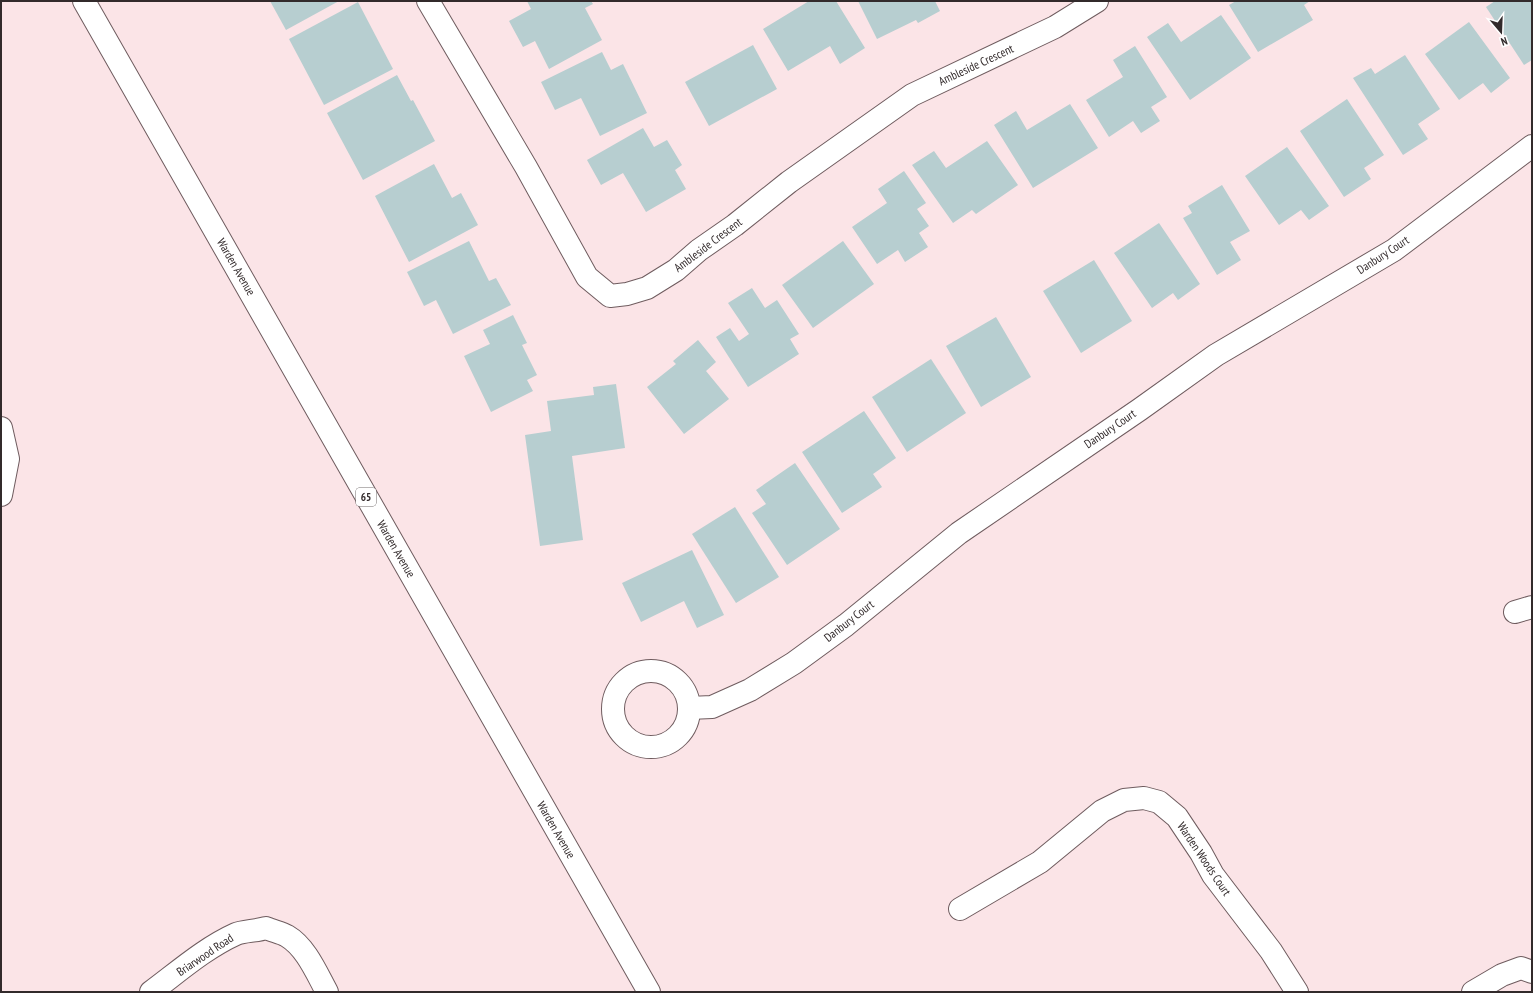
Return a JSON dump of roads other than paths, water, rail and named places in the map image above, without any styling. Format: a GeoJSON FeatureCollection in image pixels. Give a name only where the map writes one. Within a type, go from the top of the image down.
{"type":"FeatureCollection","features":[{"type":"Feature","properties":{"kind":"street","name":"Warden Avenue"},"geometry":{"type":"LineString","coordinates":[[84,1],[649,992]]}},
{"type":"Feature","properties":{"kind":"street","name":"Ambleside Crescent"},"geometry":{"type":"LineString","coordinates":[[428,1],[526,167],[587,277],[610,296],[627,294],[647,288],[676,270],[699,250],[789,182],[912,95],[1055,27],[1097,1]]}},
{"type":"Feature","properties":{"kind":"street","name":"Danbury Court"},"geometry":{"type":"LineString","coordinates":[[689,708],[712,707],[738,696],[794,663],[846,625],[921,562],[965,528],[1139,410],[1216,355],[1394,250],[1532,146]]}},
{"type":"Feature","properties":{"kind":"street"},"geometry":{"type":"LineString","coordinates":[[1,428],[8,459],[1,494]]}},
{"type":"Feature","properties":{"kind":"street","name":"Warden Woods Court"},"geometry":{"type":"LineString","coordinates":[[960,909],[1040,862],[1102,811],[1124,800],[1144,798],[1159,802],[1177,817],[1201,853],[1212,875],[1271,951],[1297,992]]}},
{"type":"Feature","properties":{"kind":"street","name":"Briarwood Road"},"geometry":{"type":"LineString","coordinates":[[151,992],[195,960],[238,933],[255,932],[266,928],[286,935],[297,944],[327,992]]}},
{"type":"Feature","properties":{"kind":"street"},"geometry":{"type":"LineString","coordinates":[[1473,992],[1502,974],[1521,968],[1532,972]]}}]}
